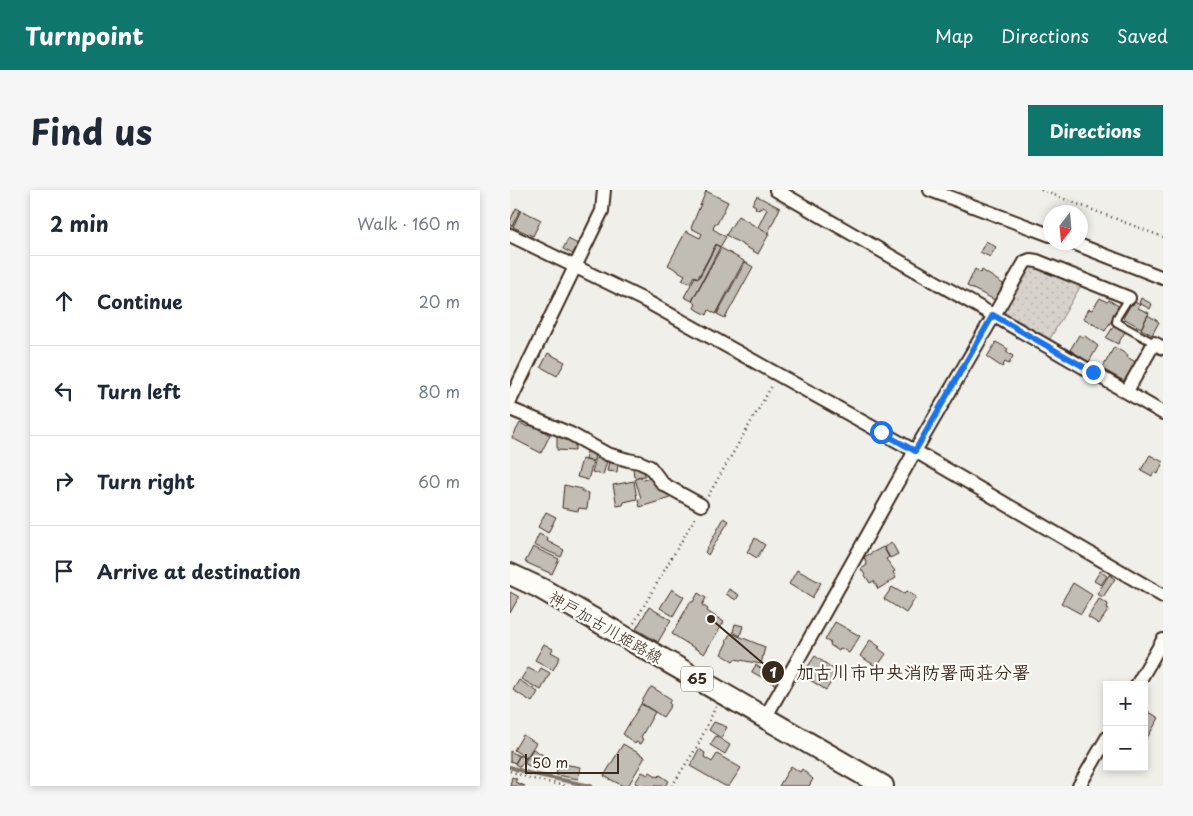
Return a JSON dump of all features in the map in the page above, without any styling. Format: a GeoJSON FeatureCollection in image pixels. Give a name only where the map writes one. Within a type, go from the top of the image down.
{"type":"FeatureCollection","features":[{"type":"Feature","properties":{"kind":"main road","name":"神戸加古川姫路線"},"geometry":{"type":"LineString","coordinates":[[510,574],[540,588],[883,786]]}},
{"type":"Feature","properties":{"kind":"street"},"geometry":{"type":"LineString","coordinates":[[510,401],[602,211],[604,190]]}},
{"type":"Feature","properties":{"kind":"street"},"geometry":{"type":"LineString","coordinates":[[776,190],[1163,413]]}},
{"type":"Feature","properties":{"kind":"street"},"geometry":{"type":"LineString","coordinates":[[930,190],[1043,231]]}},
{"type":"Feature","properties":{"kind":"street"},"geometry":{"type":"LineString","coordinates":[[510,235],[644,300],[915,451],[1163,596]]}},
{"type":"Feature","properties":{"kind":"street"},"geometry":{"type":"LineString","coordinates":[[1088,249],[1163,278]]}},
{"type":"Feature","properties":{"kind":"street"},"geometry":{"type":"LineString","coordinates":[[765,718],[915,451],[1025,262],[1030,260],[1037,261],[1129,298]]}},
{"type":"Feature","properties":{"kind":"street"},"geometry":{"type":"LineString","coordinates":[[1127,391],[1159,345]]}},
{"type":"Feature","properties":{"kind":"street"},"geometry":{"type":"LineString","coordinates":[[510,409],[571,434],[607,454],[650,466],[663,484],[702,505]]}},
{"type":"Feature","properties":{"kind":"street"},"geometry":{"type":"LineString","coordinates":[[1139,681],[1163,640]]}},
{"type":"Feature","properties":{"kind":"street"},"geometry":{"type":"LineString","coordinates":[[1079,786],[1103,745]]}},
{"type":"Feature","properties":{"kind":"lane"},"geometry":{"type":"LineString","coordinates":[[1129,298],[1117,317],[1116,322],[1159,345]]}},
{"type":"Feature","properties":{"kind":"path"},"geometry":{"type":"LineString","coordinates":[[1041,190],[1163,237]]}},
{"type":"Feature","properties":{"kind":"path"},"geometry":{"type":"LineString","coordinates":[[672,786],[698,744],[722,693]]}},
{"type":"Feature","properties":{"kind":"path"},"geometry":{"type":"LineString","coordinates":[[510,771],[529,778],[566,786]]}},
{"type":"Feature","properties":{"kind":"shaded area"},"geometry":{"type":"Polygon","coordinates":[[[1033,264],[1083,282],[1048,342],[1000,314],[1028,265],[1033,264]]]}},
{"type":"Feature","properties":{"kind":"building"},"geometry":{"type":"Polygon","coordinates":[[[706,191],[728,202],[713,229],[726,237],[720,247],[716,244],[698,278],[694,276],[690,283],[682,280],[685,275],[668,265],[686,231],[700,238],[702,234],[691,228],[706,191]]]}},
{"type":"Feature","properties":{"kind":"building"},"geometry":{"type":"Polygon","coordinates":[[[757,196],[780,208],[768,233],[758,227],[767,209],[763,207],[759,210],[755,208],[756,206],[752,204],[757,196]]]}},
{"type":"Feature","properties":{"kind":"building"},"geometry":{"type":"Polygon","coordinates":[[[516,208],[520,210],[512,226],[510,221],[516,208]]]}},
{"type":"Feature","properties":{"kind":"building"},"geometry":{"type":"Polygon","coordinates":[[[521,210],[541,220],[533,236],[513,227],[521,210]]]}},
{"type":"Feature","properties":{"kind":"building"},"geometry":{"type":"Polygon","coordinates":[[[738,216],[769,234],[758,254],[726,235],[738,216]]]}},
{"type":"Feature","properties":{"kind":"building"},"geometry":{"type":"Polygon","coordinates":[[[568,239],[578,244],[573,254],[563,249],[568,239]]]}},
{"type":"Feature","properties":{"kind":"building"},"geometry":{"type":"Polygon","coordinates":[[[986,241],[996,247],[990,257],[980,252],[986,241]]]}},
{"type":"Feature","properties":{"kind":"building"},"geometry":{"type":"Polygon","coordinates":[[[716,245],[720,247],[692,301],[684,297],[695,277],[699,278],[716,245]]]}},
{"type":"Feature","properties":{"kind":"building"},"geometry":{"type":"Polygon","coordinates":[[[721,248],[744,261],[716,314],[709,310],[707,315],[694,308],[696,304],[692,301],[721,248]]]}},
{"type":"Feature","properties":{"kind":"building"},"geometry":{"type":"Polygon","coordinates":[[[745,262],[753,267],[725,318],[717,314],[745,262]]]}},
{"type":"Feature","properties":{"kind":"building"},"geometry":{"type":"Polygon","coordinates":[[[975,269],[981,273],[982,270],[1003,284],[1004,286],[995,300],[967,286],[975,269]]]}},
{"type":"Feature","properties":{"kind":"building"},"geometry":{"type":"Polygon","coordinates":[[[1100,298],[1107,302],[1109,300],[1120,307],[1105,331],[1083,318],[1089,309],[1092,310],[1100,298]]]}},
{"type":"Feature","properties":{"kind":"building"},"geometry":{"type":"Polygon","coordinates":[[[1141,298],[1152,304],[1150,309],[1139,303],[1141,298]]]}},
{"type":"Feature","properties":{"kind":"building"},"geometry":{"type":"Polygon","coordinates":[[[1133,301],[1140,305],[1138,308],[1149,313],[1141,328],[1123,318],[1133,301]]]}},
{"type":"Feature","properties":{"kind":"building"},"geometry":{"type":"Polygon","coordinates":[[[1148,315],[1159,322],[1152,335],[1141,329],[1148,315]]]}},
{"type":"Feature","properties":{"kind":"building"},"geometry":{"type":"Polygon","coordinates":[[[1115,324],[1126,330],[1118,344],[1106,338],[1115,324]]]}},
{"type":"Feature","properties":{"kind":"building"},"geometry":{"type":"Polygon","coordinates":[[[1079,335],[1085,336],[1098,346],[1089,362],[1070,350],[1079,335]]]}},
{"type":"Feature","properties":{"kind":"building"},"geometry":{"type":"Polygon","coordinates":[[[996,342],[1008,349],[1006,352],[1013,356],[1009,364],[1005,362],[1002,367],[987,357],[996,342]]]}},
{"type":"Feature","properties":{"kind":"building"},"geometry":{"type":"Polygon","coordinates":[[[1114,347],[1139,364],[1128,383],[1102,369],[1114,347]]]}},
{"type":"Feature","properties":{"kind":"building"},"geometry":{"type":"Polygon","coordinates":[[[548,353],[565,362],[557,376],[541,367],[548,353]]]}},
{"type":"Feature","properties":{"kind":"building"},"geometry":{"type":"Polygon","coordinates":[[[520,423],[528,427],[530,424],[550,435],[541,453],[512,438],[520,423]]]}},
{"type":"Feature","properties":{"kind":"building"},"geometry":{"type":"Polygon","coordinates":[[[557,437],[575,439],[575,451],[557,450],[557,437]]]}},
{"type":"Feature","properties":{"kind":"building"},"geometry":{"type":"Polygon","coordinates":[[[587,451],[595,452],[594,461],[586,460],[587,451]]]}},
{"type":"Feature","properties":{"kind":"building"},"geometry":{"type":"Polygon","coordinates":[[[1150,455],[1163,462],[1158,474],[1154,472],[1152,476],[1141,470],[1150,455]]]}},
{"type":"Feature","properties":{"kind":"building"},"geometry":{"type":"Polygon","coordinates":[[[596,458],[607,461],[603,475],[592,472],[596,458]]]}},
{"type":"Feature","properties":{"kind":"building"},"geometry":{"type":"Polygon","coordinates":[[[582,459],[593,462],[588,480],[577,477],[582,459]]]}},
{"type":"Feature","properties":{"kind":"building"},"geometry":{"type":"Polygon","coordinates":[[[609,461],[618,462],[617,472],[607,471],[609,461]]]}},
{"type":"Feature","properties":{"kind":"building"},"geometry":{"type":"Polygon","coordinates":[[[644,467],[645,476],[634,477],[633,468],[644,467]]]}},
{"type":"Feature","properties":{"kind":"building"},"geometry":{"type":"Polygon","coordinates":[[[641,477],[643,480],[654,477],[673,495],[670,498],[640,507],[638,500],[641,498],[635,479],[641,477]]]}},
{"type":"Feature","properties":{"kind":"building"},"geometry":{"type":"Polygon","coordinates":[[[634,481],[637,499],[617,506],[613,485],[634,481]]]}},
{"type":"Feature","properties":{"kind":"building"},"geometry":{"type":"Polygon","coordinates":[[[564,485],[582,489],[582,492],[589,493],[587,509],[579,508],[578,511],[562,508],[564,485]]]}},
{"type":"Feature","properties":{"kind":"building"},"geometry":{"type":"Polygon","coordinates":[[[546,512],[556,517],[548,533],[538,527],[546,512]]]}},
{"type":"Feature","properties":{"kind":"building"},"geometry":{"type":"Polygon","coordinates":[[[724,518],[729,521],[708,555],[705,552],[724,518]]]}},
{"type":"Feature","properties":{"kind":"building"},"geometry":{"type":"Polygon","coordinates":[[[539,534],[548,538],[547,541],[564,550],[561,557],[534,545],[539,534]]]}},
{"type":"Feature","properties":{"kind":"building"},"geometry":{"type":"Polygon","coordinates":[[[755,538],[765,545],[757,558],[747,552],[755,538]]]}},
{"type":"Feature","properties":{"kind":"building"},"geometry":{"type":"Polygon","coordinates":[[[892,543],[898,554],[890,558],[884,547],[892,543]]]}},
{"type":"Feature","properties":{"kind":"building"},"geometry":{"type":"Polygon","coordinates":[[[533,547],[559,559],[552,574],[525,562],[533,547]]]}},
{"type":"Feature","properties":{"kind":"building"},"geometry":{"type":"Polygon","coordinates":[[[883,547],[889,557],[886,559],[895,571],[893,572],[896,578],[878,589],[874,581],[870,583],[861,569],[867,565],[864,557],[883,547]]]}},
{"type":"Feature","properties":{"kind":"building"},"geometry":{"type":"Polygon","coordinates":[[[797,570],[821,583],[812,598],[789,584],[797,570]]]}},
{"type":"Feature","properties":{"kind":"building"},"geometry":{"type":"Polygon","coordinates":[[[1100,571],[1107,576],[1101,585],[1094,581],[1100,571]]]}},
{"type":"Feature","properties":{"kind":"building"},"geometry":{"type":"Polygon","coordinates":[[[1109,575],[1115,579],[1103,597],[1097,594],[1109,575]]]}},
{"type":"Feature","properties":{"kind":"building"},"geometry":{"type":"Polygon","coordinates":[[[1073,583],[1092,595],[1081,614],[1061,603],[1073,583]]]}},
{"type":"Feature","properties":{"kind":"building"},"geometry":{"type":"Polygon","coordinates":[[[892,587],[904,594],[907,591],[916,597],[906,613],[884,599],[892,587]]]}},
{"type":"Feature","properties":{"kind":"building"},"geometry":{"type":"Polygon","coordinates":[[[672,589],[684,597],[673,616],[660,608],[672,589]]]}},
{"type":"Feature","properties":{"kind":"building"},"geometry":{"type":"Polygon","coordinates":[[[729,589],[739,595],[736,600],[726,594],[729,589]]]}},
{"type":"Feature","properties":{"kind":"building"},"geometry":{"type":"Polygon","coordinates":[[[510,592],[519,597],[510,613],[510,592]]]}},
{"type":"Feature","properties":{"kind":"building"},"geometry":{"type":"Polygon","coordinates":[[[698,593],[706,598],[702,605],[708,609],[707,611],[724,622],[704,654],[672,634],[690,602],[693,602],[698,593]]]}},
{"type":"Feature","properties":{"kind":"building"},"geometry":{"type":"Polygon","coordinates":[[[1099,599],[1108,604],[1107,608],[1109,609],[1099,624],[1088,617],[1099,599]]]}},
{"type":"Feature","properties":{"kind":"building"},"geometry":{"type":"Polygon","coordinates":[[[649,607],[671,620],[658,642],[636,629],[649,607]]]}},
{"type":"Feature","properties":{"kind":"building"},"geometry":{"type":"Polygon","coordinates":[[[835,622],[860,636],[849,653],[841,648],[839,651],[825,640],[835,622]]]}},
{"type":"Feature","properties":{"kind":"building"},"geometry":{"type":"Polygon","coordinates":[[[735,624],[743,626],[740,636],[733,632],[735,624]]]}},
{"type":"Feature","properties":{"kind":"building"},"geometry":{"type":"Polygon","coordinates":[[[731,633],[765,647],[761,664],[735,659],[733,661],[721,654],[727,642],[726,640],[731,633]]]}},
{"type":"Feature","properties":{"kind":"building"},"geometry":{"type":"Polygon","coordinates":[[[870,640],[886,654],[877,667],[860,656],[870,640]]]}},
{"type":"Feature","properties":{"kind":"building"},"geometry":{"type":"Polygon","coordinates":[[[544,644],[553,649],[551,652],[560,657],[553,670],[535,660],[544,644]]]}},
{"type":"Feature","properties":{"kind":"building"},"geometry":{"type":"Polygon","coordinates":[[[815,656],[838,672],[826,690],[802,675],[815,656]]]}},
{"type":"Feature","properties":{"kind":"building"},"geometry":{"type":"Polygon","coordinates":[[[756,665],[763,670],[769,666],[777,671],[776,674],[781,677],[776,685],[752,672],[756,665]]]}},
{"type":"Feature","properties":{"kind":"building"},"geometry":{"type":"Polygon","coordinates":[[[528,668],[538,673],[541,668],[550,673],[541,690],[521,679],[528,668]]]}},
{"type":"Feature","properties":{"kind":"building"},"geometry":{"type":"Polygon","coordinates":[[[519,680],[538,692],[532,702],[513,690],[519,680]]]}},
{"type":"Feature","properties":{"kind":"building"},"geometry":{"type":"Polygon","coordinates":[[[652,687],[671,699],[669,703],[671,705],[663,717],[641,703],[652,687]]]}},
{"type":"Feature","properties":{"kind":"building"},"geometry":{"type":"Polygon","coordinates":[[[641,704],[655,712],[641,737],[643,739],[640,744],[636,742],[635,744],[623,734],[641,704]]]}},
{"type":"Feature","properties":{"kind":"building"},"geometry":{"type":"Polygon","coordinates":[[[1148,711],[1159,718],[1148,736],[1148,711]]]}},
{"type":"Feature","properties":{"kind":"building"},"geometry":{"type":"Polygon","coordinates":[[[714,722],[727,727],[721,738],[709,730],[714,722]]]}},
{"type":"Feature","properties":{"kind":"building"},"geometry":{"type":"Polygon","coordinates":[[[523,735],[536,743],[526,758],[514,750],[523,735]]]}},
{"type":"Feature","properties":{"kind":"building"},"geometry":{"type":"Polygon","coordinates":[[[716,736],[730,745],[725,754],[710,745],[716,736]]]}},
{"type":"Feature","properties":{"kind":"building"},"geometry":{"type":"Polygon","coordinates":[[[623,744],[645,757],[628,786],[623,786],[604,776],[623,744]]]}},
{"type":"Feature","properties":{"kind":"building"},"geometry":{"type":"Polygon","coordinates":[[[533,749],[543,755],[534,769],[524,763],[533,749]]]}},
{"type":"Feature","properties":{"kind":"building"},"geometry":{"type":"Polygon","coordinates":[[[699,749],[705,753],[704,757],[712,762],[717,754],[741,768],[729,786],[725,786],[690,766],[699,749]]]}},
{"type":"Feature","properties":{"kind":"building"},"geometry":{"type":"Polygon","coordinates":[[[510,751],[519,756],[515,763],[510,761],[510,751]]]}},
{"type":"Feature","properties":{"kind":"building"},"geometry":{"type":"Polygon","coordinates":[[[520,755],[526,758],[520,767],[515,764],[520,755]]]}},
{"type":"Feature","properties":{"kind":"building"},"geometry":{"type":"Polygon","coordinates":[[[543,755],[549,759],[543,769],[537,765],[543,755]]]}},
{"type":"Feature","properties":{"kind":"building"},"geometry":{"type":"Polygon","coordinates":[[[558,763],[580,767],[578,779],[556,775],[558,763]]]}},
{"type":"Feature","properties":{"kind":"building"},"geometry":{"type":"Polygon","coordinates":[[[791,766],[800,772],[802,769],[813,779],[809,786],[779,786],[791,766]]]}},
{"type":"Feature","properties":{"kind":"building"},"geometry":{"type":"Polygon","coordinates":[[[642,772],[648,775],[650,772],[658,777],[660,775],[669,781],[665,786],[641,786],[635,783],[642,772]]]}},
{"type":"Feature","properties":{"kind":"building"},"geometry":{"type":"Polygon","coordinates":[[[512,777],[517,779],[515,782],[525,786],[510,786],[512,777]]]}},
{"type":"Feature","properties":{"kind":"waterway"},"geometry":{"type":"LineString","coordinates":[[510,767],[528,773],[591,786]]}},
{"type":"Feature","properties":{"kind":"place","name":"加古川市中央消防署両荘分署"},"geometry":{"type":"Point","coordinates":[711,619]}},
{"type":"Feature","properties":{"kind":"route"},"geometry":{"type":"LineString","coordinates":[[881,432],[915,451],[993,315],[1093,372]]}}]}
